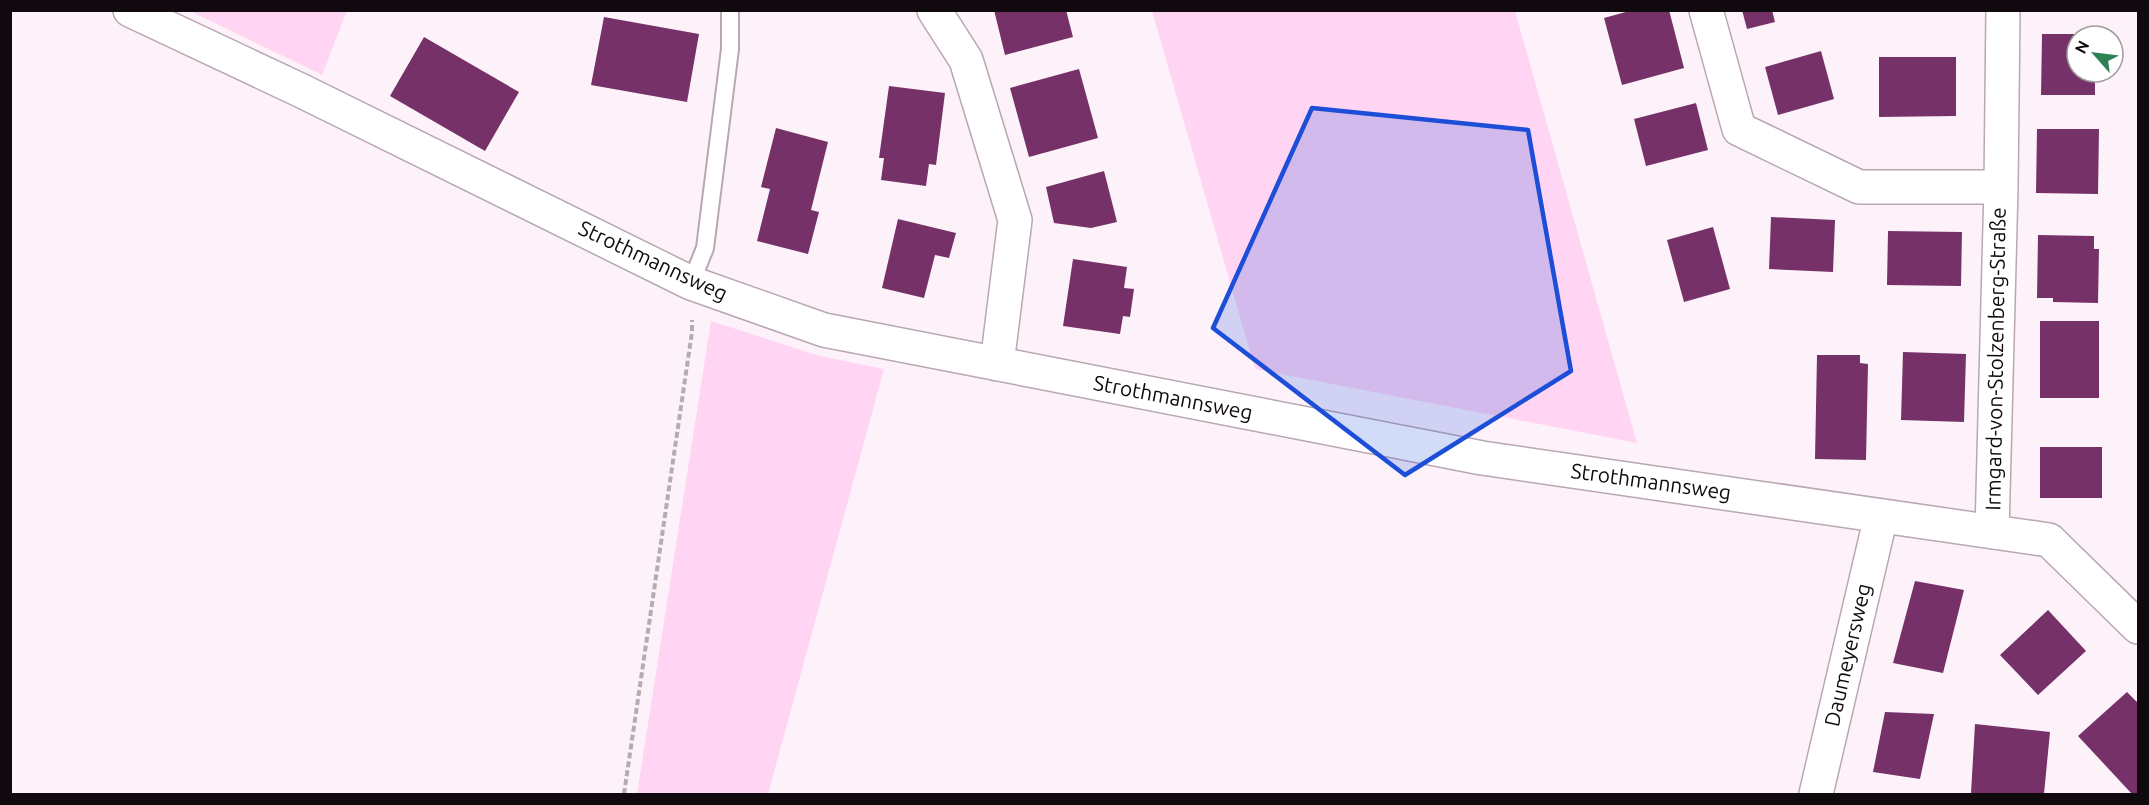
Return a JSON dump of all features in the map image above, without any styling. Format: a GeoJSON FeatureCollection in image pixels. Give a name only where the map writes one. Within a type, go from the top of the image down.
{"type":"FeatureCollection","features":[{"type":"Feature","properties":{"kind":"street","name":"Strothmannsweg"},"geometry":{"type":"LineString","coordinates":[[130,10],[312,96],[691,283],[824,330],[1482,458],[2049,540],[2139,627]]}},
{"type":"Feature","properties":{"kind":"street"},"geometry":{"type":"LineString","coordinates":[[934,10],[966,60],[1015,220],[997,364]]}},
{"type":"Feature","properties":{"kind":"street","name":"Irmgard-von-Stolzenberg-Straße"},"geometry":{"type":"LineString","coordinates":[[1706,10],[1739,129],[1859,187],[2001,187]]}},
{"type":"Feature","properties":{"kind":"street","name":"Irmgard-von-Stolzenberg-Straße"},"geometry":{"type":"LineString","coordinates":[[1992,532],[2003,10]]}},
{"type":"Feature","properties":{"kind":"street","name":"Daumeyersweg"},"geometry":{"type":"LineString","coordinates":[[1816,795],[1881,516]]}},
{"type":"Feature","properties":{"kind":"lane"},"geometry":{"type":"LineString","coordinates":[[691,283],[705,248],[730,49],[730,10]]}},
{"type":"Feature","properties":{"kind":"path"},"geometry":{"type":"LineString","coordinates":[[624,795],[692,332],[691,283]]}},
{"type":"Feature","properties":{"kind":"highlighted area"},"geometry":{"type":"Polygon","coordinates":[[[1312,108],[1528,130],[1571,371],[1405,475],[1213,328],[1312,108]]]}},
{"type":"Feature","properties":{"kind":"shaded area"},"geometry":{"type":"Polygon","coordinates":[[[190,11],[347,11],[322,75],[190,11]]]}},
{"type":"Feature","properties":{"kind":"shaded area"},"geometry":{"type":"Polygon","coordinates":[[[1152,11],[1515,11],[1637,443],[1255,369],[1152,11]]]}},
{"type":"Feature","properties":{"kind":"shaded area"},"geometry":{"type":"Polygon","coordinates":[[[711,321],[820,356],[884,369],[768,794],[637,794],[711,321]]]}},
{"type":"Feature","properties":{"kind":"building"},"geometry":{"type":"Polygon","coordinates":[[[994,10],[1066,10],[1073,37],[1005,55],[994,10]]]}},
{"type":"Feature","properties":{"kind":"building"},"geometry":{"type":"Polygon","coordinates":[[[1633,10],[1669,10],[1684,68],[1622,85],[1604,18],[1633,10]]]}},
{"type":"Feature","properties":{"kind":"building"},"geometry":{"type":"Polygon","coordinates":[[[1742,10],[1772,10],[1775,22],[1747,29],[1742,10]]]}},
{"type":"Feature","properties":{"kind":"building"},"geometry":{"type":"Polygon","coordinates":[[[604,17],[699,34],[687,102],[591,85],[604,17]]]}},
{"type":"Feature","properties":{"kind":"building"},"geometry":{"type":"Polygon","coordinates":[[[2042,34],[2065,34],[2065,84],[2095,84],[2095,95],[2041,95],[2042,34]]]}},
{"type":"Feature","properties":{"kind":"building"},"geometry":{"type":"Polygon","coordinates":[[[424,37],[519,92],[485,151],[390,96],[424,37]]]}},
{"type":"Feature","properties":{"kind":"building"},"geometry":{"type":"Polygon","coordinates":[[[1821,51],[1834,99],[1778,115],[1765,67],[1821,51]]]}},
{"type":"Feature","properties":{"kind":"building"},"geometry":{"type":"Polygon","coordinates":[[[1879,57],[1956,57],[1956,116],[1879,117],[1879,57]]]}},
{"type":"Feature","properties":{"kind":"building"},"geometry":{"type":"Polygon","coordinates":[[[1079,69],[1098,138],[1029,157],[1010,88],[1079,69]]]}},
{"type":"Feature","properties":{"kind":"building"},"geometry":{"type":"Polygon","coordinates":[[[889,86],[945,93],[936,165],[929,164],[926,186],[881,180],[884,158],[879,158],[889,86]]]}},
{"type":"Feature","properties":{"kind":"building"},"geometry":{"type":"Polygon","coordinates":[[[1696,103],[1708,150],[1646,166],[1634,119],[1696,103]]]}},
{"type":"Feature","properties":{"kind":"building"},"geometry":{"type":"Polygon","coordinates":[[[776,128],[828,142],[811,210],[819,212],[808,254],[757,241],[770,189],[761,187],[776,128]]]}},
{"type":"Feature","properties":{"kind":"building"},"geometry":{"type":"Polygon","coordinates":[[[2037,129],[2099,129],[2098,194],[2036,193],[2037,129]]]}},
{"type":"Feature","properties":{"kind":"building"},"geometry":{"type":"Polygon","coordinates":[[[1104,171],[1117,222],[1091,228],[1054,223],[1046,187],[1104,171]]]}},
{"type":"Feature","properties":{"kind":"building"},"geometry":{"type":"Polygon","coordinates":[[[1771,217],[1835,220],[1833,272],[1769,269],[1771,217]]]}},
{"type":"Feature","properties":{"kind":"building"},"geometry":{"type":"Polygon","coordinates":[[[898,219],[956,233],[949,258],[935,255],[924,298],[882,288],[898,219]]]}},
{"type":"Feature","properties":{"kind":"building"},"geometry":{"type":"Polygon","coordinates":[[[1713,227],[1730,289],[1684,302],[1667,240],[1713,227]]]}},
{"type":"Feature","properties":{"kind":"building"},"geometry":{"type":"Polygon","coordinates":[[[1888,231],[1962,232],[1961,286],[1887,285],[1888,231]]]}},
{"type":"Feature","properties":{"kind":"building"},"geometry":{"type":"Polygon","coordinates":[[[2038,235],[2094,236],[2094,249],[2099,249],[2098,303],[2053,302],[2053,298],[2037,298],[2038,235]]]}},
{"type":"Feature","properties":{"kind":"building"},"geometry":{"type":"Polygon","coordinates":[[[1073,259],[1127,267],[1124,288],[1134,289],[1130,317],[1123,316],[1120,334],[1063,326],[1073,259]]]}},
{"type":"Feature","properties":{"kind":"building"},"geometry":{"type":"Polygon","coordinates":[[[2040,321],[2099,321],[2099,398],[2040,398],[2040,321]]]}},
{"type":"Feature","properties":{"kind":"building"},"geometry":{"type":"Polygon","coordinates":[[[1903,352],[1966,354],[1964,422],[1901,420],[1903,352]]]}},
{"type":"Feature","properties":{"kind":"building"},"geometry":{"type":"Polygon","coordinates":[[[1817,355],[1860,355],[1860,363],[1868,364],[1866,460],[1815,459],[1817,355]]]}},
{"type":"Feature","properties":{"kind":"building"},"geometry":{"type":"Polygon","coordinates":[[[2040,447],[2102,447],[2102,498],[2040,498],[2040,447]]]}},
{"type":"Feature","properties":{"kind":"building"},"geometry":{"type":"Polygon","coordinates":[[[1915,581],[1964,590],[1943,673],[1893,663],[1915,581]]]}},
{"type":"Feature","properties":{"kind":"building"},"geometry":{"type":"Polygon","coordinates":[[[2048,610],[2086,651],[2038,695],[2000,655],[2048,610]]]}},
{"type":"Feature","properties":{"kind":"building"},"geometry":{"type":"Polygon","coordinates":[[[2127,692],[2138,703],[2138,794],[2132,794],[2078,736],[2127,692]]]}},
{"type":"Feature","properties":{"kind":"building"},"geometry":{"type":"Polygon","coordinates":[[[1885,712],[1934,714],[1920,779],[1873,772],[1885,712]]]}},
{"type":"Feature","properties":{"kind":"building"},"geometry":{"type":"Polygon","coordinates":[[[1975,724],[2050,732],[2044,794],[1971,793],[1975,724]]]}}]}
